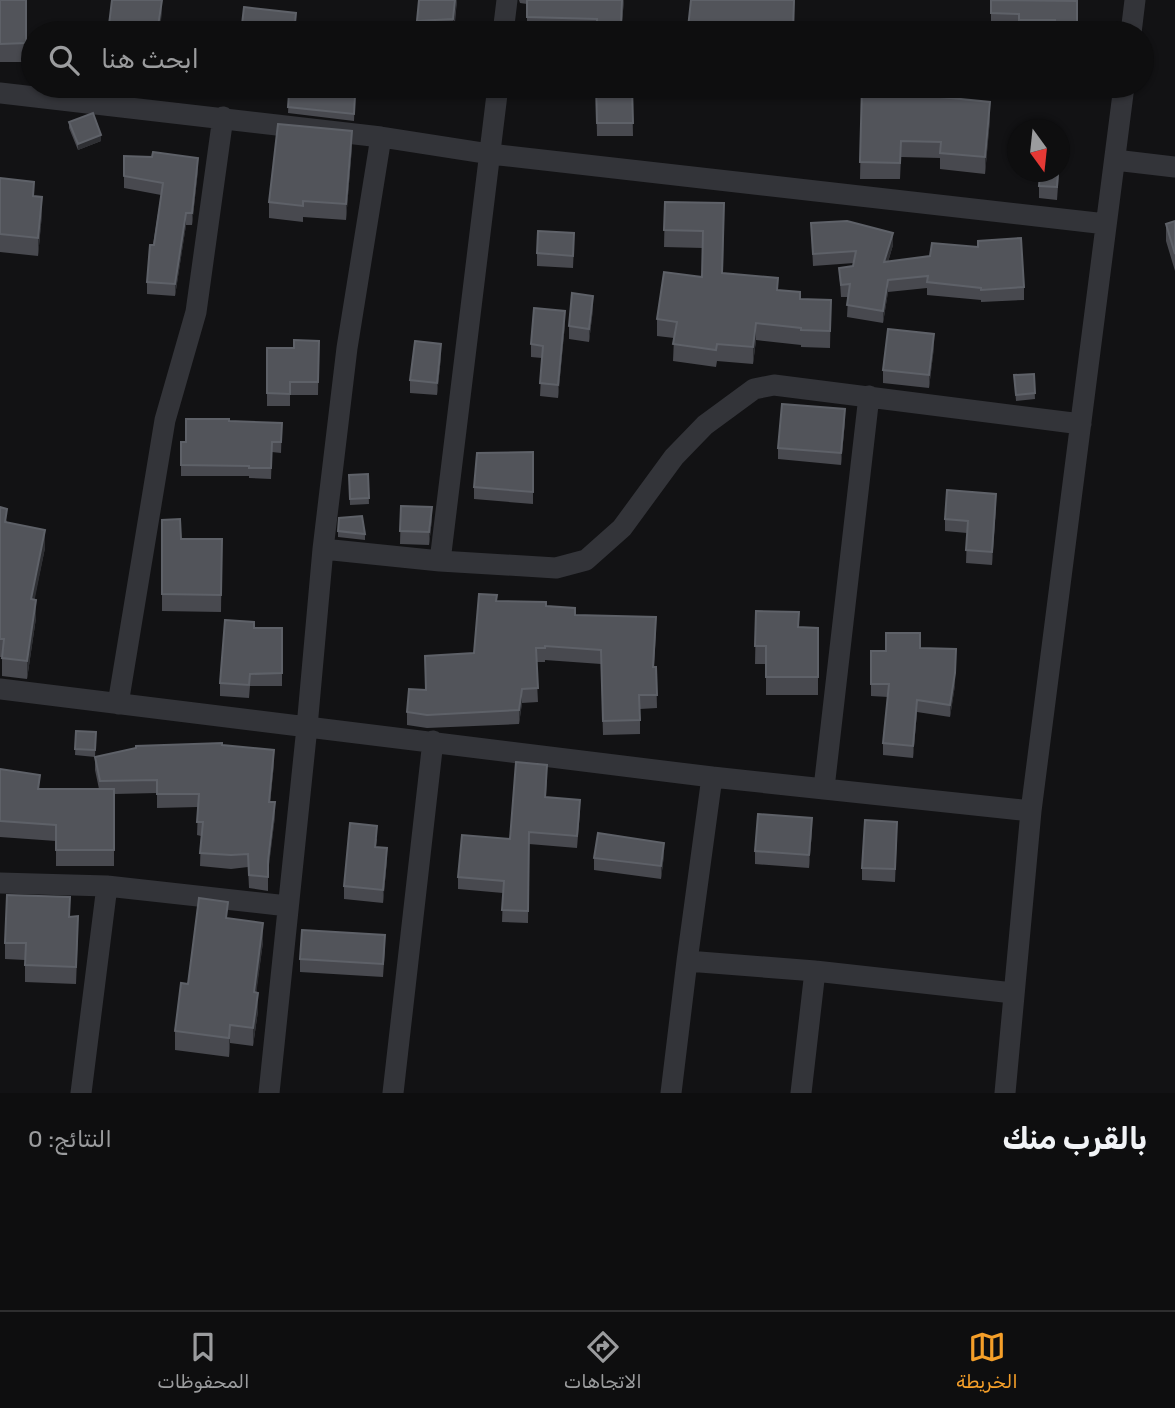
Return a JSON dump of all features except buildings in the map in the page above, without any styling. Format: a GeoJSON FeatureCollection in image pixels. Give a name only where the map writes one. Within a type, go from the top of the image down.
{"type":"FeatureCollection","features":[{"type":"Feature","properties":{"kind":"street"},"geometry":{"type":"LineString","coordinates":[[504,21],[507,0]]}},
{"type":"Feature","properties":{"kind":"street"},"geometry":{"type":"LineString","coordinates":[[1132,21],[1135,0]]}},
{"type":"Feature","properties":{"kind":"street"},"geometry":{"type":"LineString","coordinates":[[0,93],[21,95]]}},
{"type":"Feature","properties":{"kind":"street"},"geometry":{"type":"LineString","coordinates":[[46,98],[223,117],[490,154],[1106,224]]}},
{"type":"Feature","properties":{"kind":"street"},"geometry":{"type":"LineString","coordinates":[[440,561],[497,98]]}},
{"type":"Feature","properties":{"kind":"street"},"geometry":{"type":"LineString","coordinates":[[1004,1093],[1031,811],[1123,98]]}},
{"type":"Feature","properties":{"kind":"street"},"geometry":{"type":"LineString","coordinates":[[118,704],[165,420],[196,312],[223,117]]}},
{"type":"Feature","properties":{"kind":"street"},"geometry":{"type":"LineString","coordinates":[[269,1093],[323,549],[347,348],[381,137]]}},
{"type":"Feature","properties":{"kind":"street"},"geometry":{"type":"LineString","coordinates":[[1115,160],[1175,167]]}},
{"type":"Feature","properties":{"kind":"street"},"geometry":{"type":"LineString","coordinates":[[323,549],[440,561],[556,568],[586,560],[622,528],[674,457],[705,425],[754,389],[774,385],[1081,424]]}},
{"type":"Feature","properties":{"kind":"street"},"geometry":{"type":"LineString","coordinates":[[824,788],[869,396]]}},
{"type":"Feature","properties":{"kind":"street"},"geometry":{"type":"LineString","coordinates":[[0,690],[433,741],[712,778],[1031,811]]}},
{"type":"Feature","properties":{"kind":"street"},"geometry":{"type":"LineString","coordinates":[[393,1093],[433,741]]}},
{"type":"Feature","properties":{"kind":"street"},"geometry":{"type":"LineString","coordinates":[[671,1093],[712,778]]}},
{"type":"Feature","properties":{"kind":"street"},"geometry":{"type":"LineString","coordinates":[[0,883],[107,886],[288,906]]}},
{"type":"Feature","properties":{"kind":"street"},"geometry":{"type":"LineString","coordinates":[[81,1093],[107,886]]}},
{"type":"Feature","properties":{"kind":"street"},"geometry":{"type":"LineString","coordinates":[[687,961],[815,971],[1013,993]]}},
{"type":"Feature","properties":{"kind":"street"},"geometry":{"type":"LineString","coordinates":[[801,1093],[815,971]]}}]}
